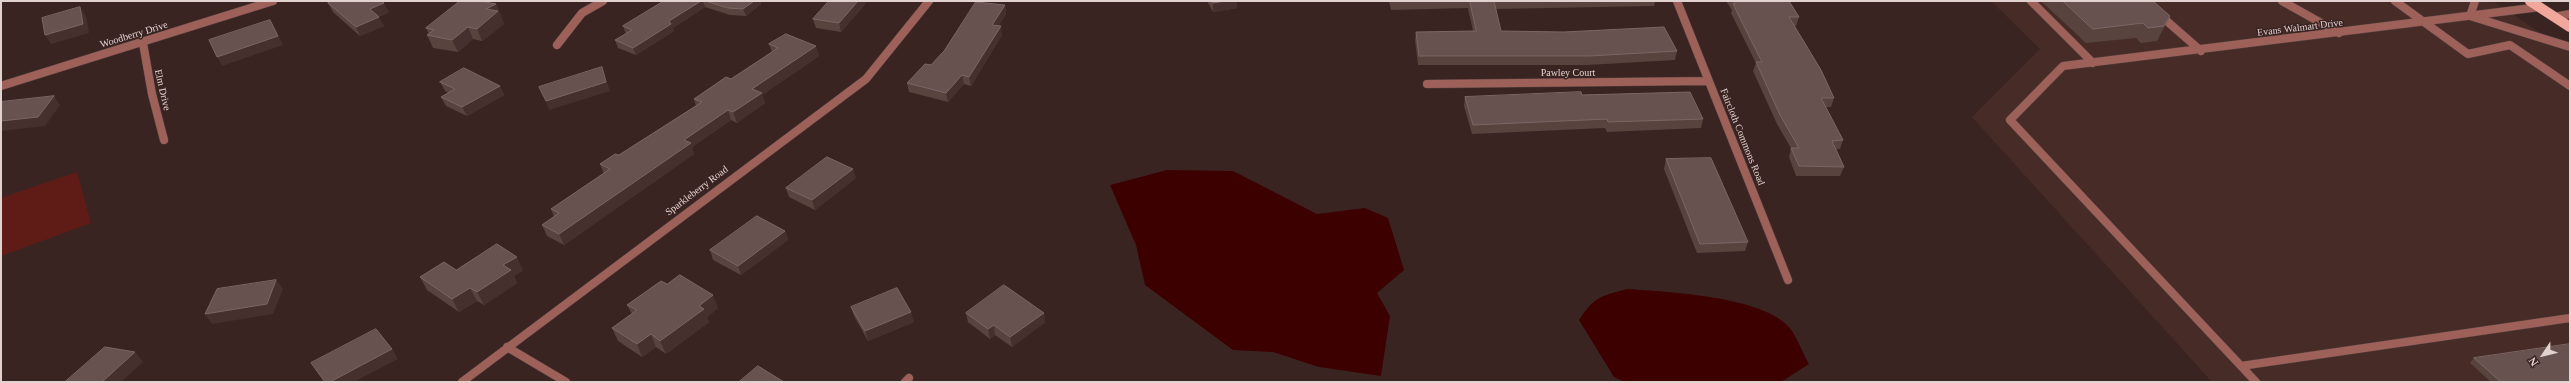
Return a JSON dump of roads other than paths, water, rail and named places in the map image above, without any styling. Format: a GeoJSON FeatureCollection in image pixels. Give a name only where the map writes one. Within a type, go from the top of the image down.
{"type":"FeatureCollection","features":[{"type":"Feature","properties":{"kind":"main road"},"geometry":{"type":"LineString","coordinates":[[2530,1],[2570,27]]}},
{"type":"Feature","properties":{"kind":"street","name":"Woodberry Drive"},"geometry":{"type":"LineString","coordinates":[[1,86],[273,1]]}},
{"type":"Feature","properties":{"kind":"street"},"geometry":{"type":"LineString","coordinates":[[557,45],[582,13],[603,1]]}},
{"type":"Feature","properties":{"kind":"street","name":"Sparkleberry Road"},"geometry":{"type":"LineString","coordinates":[[462,382],[866,79],[929,1]]}},
{"type":"Feature","properties":{"kind":"street","name":"Faircloth Commons Road"},"geometry":{"type":"LineString","coordinates":[[1677,1],[1788,280]]}},
{"type":"Feature","properties":{"kind":"street"},"geometry":{"type":"LineString","coordinates":[[2031,1],[2093,63]]}},
{"type":"Feature","properties":{"kind":"street"},"geometry":{"type":"LineString","coordinates":[[2144,1],[2202,50]]}},
{"type":"Feature","properties":{"kind":"street"},"geometry":{"type":"LineString","coordinates":[[2281,1],[2339,33]]}},
{"type":"Feature","properties":{"kind":"street"},"geometry":{"type":"LineString","coordinates":[[2395,1],[2468,54],[2510,45],[2570,86]]}},
{"type":"Feature","properties":{"kind":"street"},"geometry":{"type":"LineString","coordinates":[[2475,1],[2470,16],[2570,47]]}},
{"type":"Feature","properties":{"kind":"street","name":"Evans Walmart Drive"},"geometry":{"type":"LineString","coordinates":[[2241,366],[2010,120],[2063,66],[2540,7]]}},
{"type":"Feature","properties":{"kind":"street"},"geometry":{"type":"LineString","coordinates":[[2554,17],[2570,14]]}},
{"type":"Feature","properties":{"kind":"street","name":"Elm Drive"},"geometry":{"type":"LineString","coordinates":[[142,43],[152,94],[164,140]]}},
{"type":"Feature","properties":{"kind":"street","name":"Pawley Court"},"geometry":{"type":"LineString","coordinates":[[1427,84],[1708,82]]}},
{"type":"Feature","properties":{"kind":"street"},"geometry":{"type":"LineString","coordinates":[[2241,366],[2570,318]]}},
{"type":"Feature","properties":{"kind":"street"},"geometry":{"type":"LineString","coordinates":[[507,347],[566,382]]}},
{"type":"Feature","properties":{"kind":"street"},"geometry":{"type":"LineString","coordinates":[[2241,366],[2256,382]]}}]}
